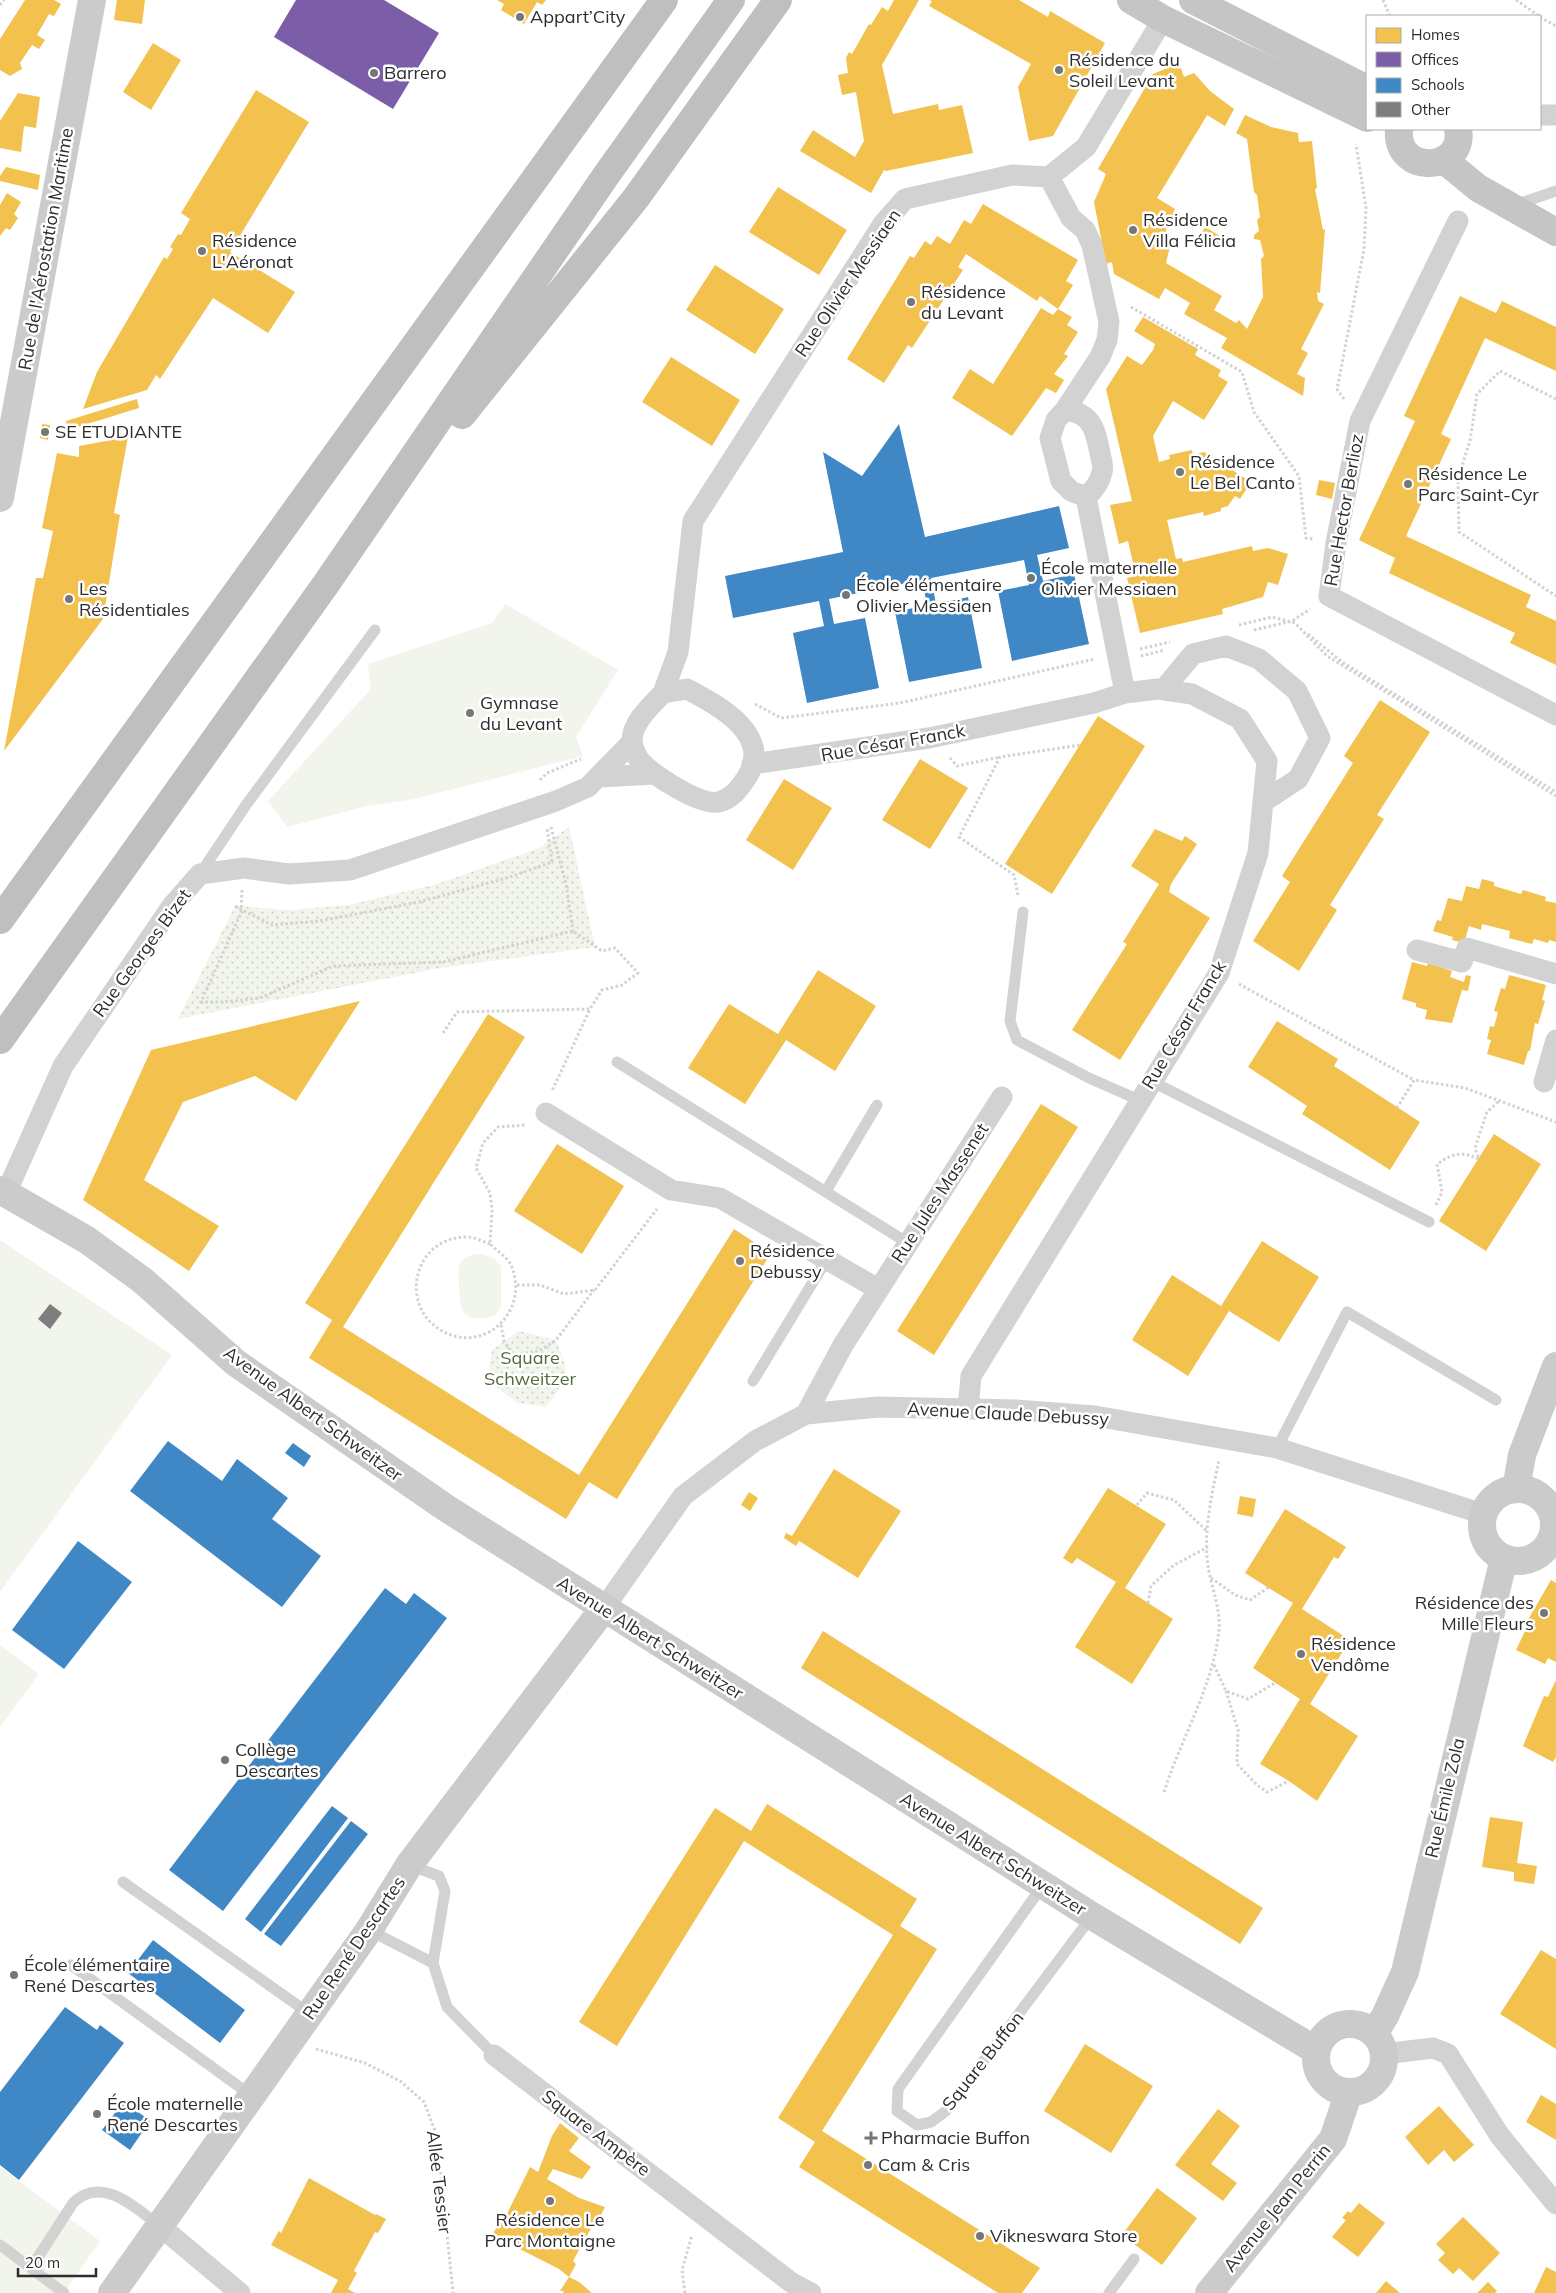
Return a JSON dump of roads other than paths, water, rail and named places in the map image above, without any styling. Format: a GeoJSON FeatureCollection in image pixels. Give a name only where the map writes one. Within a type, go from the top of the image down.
{"type":"FeatureCollection","features":[{"type":"Feature","properties":{"kind":"highway"},"geometry":{"type":"LineString","coordinates":[[0,920],[664,0]]}},
{"type":"Feature","properties":{"kind":"highway"},"geometry":{"type":"LineString","coordinates":[[0,1040],[326,584],[605,177],[731,0]]}},
{"type":"Feature","properties":{"kind":"highway"},"geometry":{"type":"LineString","coordinates":[[326,584],[636,198],[778,0]]}},
{"type":"Feature","properties":{"kind":"main road"},"geometry":{"type":"LineString","coordinates":[[1131,0],[1164,19],[1366,118]]}},
{"type":"Feature","properties":{"kind":"main road"},"geometry":{"type":"LineString","coordinates":[[1193,0],[1366,88]]}},
{"type":"Feature","properties":{"kind":"main road"},"geometry":{"type":"LineString","coordinates":[[1164,19],[1178,17],[1199,18],[1265,50],[1291,50]]}},
{"type":"Feature","properties":{"kind":"main road"},"geometry":{"type":"LineString","coordinates":[[1395,131],[1406,154],[1415,161],[1424,164],[1444,160],[1452,153],[1457,144],[1458,130]]}},
{"type":"Feature","properties":{"kind":"main road"},"geometry":{"type":"LineString","coordinates":[[1444,160],[1478,188],[1556,232]]}},
{"type":"Feature","properties":{"kind":"street","name":"Rue de l'Aérostation Maritime"},"geometry":{"type":"LineString","coordinates":[[0,498],[92,0]]}},
{"type":"Feature","properties":{"kind":"street"},"geometry":{"type":"LineString","coordinates":[[1086,497],[1071,491],[1061,481],[1050,438],[1056,420],[1100,357],[1107,340],[1109,322],[1104,291],[1092,245],[1085,230],[1071,218],[1049,177],[1086,146],[1164,19]]}},
{"type":"Feature","properties":{"kind":"street"},"geometry":{"type":"LineString","coordinates":[[1541,115],[1556,115]]}},
{"type":"Feature","properties":{"kind":"street","name":"Rue Olivier Messiaen"},"geometry":{"type":"LineString","coordinates":[[663,693],[678,652],[693,521],[883,224],[905,199],[1012,175],[1049,177]]}},
{"type":"Feature","properties":{"kind":"street","name":"Rue Hector Berlioz"},"geometry":{"type":"LineString","coordinates":[[1458,221],[1360,421],[1336,543],[1329,596],[1556,716]]}},
{"type":"Feature","properties":{"kind":"street"},"geometry":{"type":"LineString","coordinates":[[1064,410],[1076,411],[1086,417],[1095,430],[1103,470],[1096,486],[1086,497]]}},
{"type":"Feature","properties":{"kind":"street"},"geometry":{"type":"LineString","coordinates":[[1086,497],[1126,693]]}},
{"type":"Feature","properties":{"kind":"street"},"geometry":{"type":"LineString","coordinates":[[1163,690],[1193,654],[1226,646],[1259,659],[1298,691],[1320,738],[1298,779],[1263,802]]}},
{"type":"Feature","properties":{"kind":"street","name":"Rue Olivier Messiaen"},"geometry":{"type":"LineString","coordinates":[[678,652],[687,689]]}},
{"type":"Feature","properties":{"kind":"street"},"geometry":{"type":"LineString","coordinates":[[687,689],[742,725],[752,742],[752,764],[746,777],[733,796],[718,802],[698,799],[654,774],[638,759],[632,742],[634,729],[663,693],[687,689]]}},
{"type":"Feature","properties":{"kind":"street","name":"Rue César Franck"},"geometry":{"type":"LineString","coordinates":[[752,764],[790,760],[929,738],[1094,702],[1126,693],[1163,690],[1192,694],[1240,719],[1267,761],[1258,853],[1219,973],[970,1376],[968,1408]]}},
{"type":"Feature","properties":{"kind":"street","name":"Rue Georges Bizet"},"geometry":{"type":"LineString","coordinates":[[2,1190],[63,1066],[172,906],[200,874],[244,868],[289,874],[350,870],[556,801],[588,787],[632,742]]}},
{"type":"Feature","properties":{"kind":"street"},"geometry":{"type":"LineString","coordinates":[[600,776],[654,774]]}},
{"type":"Feature","properties":{"kind":"street"},"geometry":{"type":"LineString","coordinates":[[1417,950],[1462,962],[1466,948],[1556,974]]}},
{"type":"Feature","properties":{"kind":"street"},"geometry":{"type":"LineString","coordinates":[[1544,1082],[1556,1040]]}},
{"type":"Feature","properties":{"kind":"street","name":"Rue Jules Massenet"},"geometry":{"type":"LineString","coordinates":[[806,1414],[843,1345],[1002,1097]]}},
{"type":"Feature","properties":{"kind":"street"},"geometry":{"type":"LineString","coordinates":[[546,1113],[671,1190],[720,1198],[878,1289]]}},
{"type":"Feature","properties":{"kind":"street","name":"Avenue Albert Schweitzer"},"geometry":{"type":"LineString","coordinates":[[2,1190],[87,1240],[142,1280],[236,1362],[446,1508],[1092,1916],[1317,2051]]}},
{"type":"Feature","properties":{"kind":"street"},"geometry":{"type":"LineString","coordinates":[[1516,1489],[1522,1455],[1556,1366]]}},
{"type":"Feature","properties":{"kind":"street","name":"Avenue Claude Debussy"},"geometry":{"type":"LineString","coordinates":[[604,1608],[683,1496],[755,1440],[806,1414],[878,1407],[968,1408],[1095,1416],[1277,1448],[1483,1514]]}},
{"type":"Feature","properties":{"kind":"street"},"geometry":{"type":"LineString","coordinates":[[1516,1489],[1537,1494],[1546,1501],[1554,1521],[1553,1544],[1533,1558],[1522,1561],[1504,1558],[1491,1548],[1484,1538],[1482,1526],[1483,1514],[1496,1496],[1516,1489]]}},
{"type":"Feature","properties":{"kind":"street","name":"Rue Émile Zola"},"geometry":{"type":"LineString","coordinates":[[1379,2044],[1385,2016],[1405,1972],[1504,1558]]}},
{"type":"Feature","properties":{"kind":"street","name":"Rue René Descartes"},"geometry":{"type":"LineString","coordinates":[[112,2293],[369,1930],[409,1865],[604,1608]]}},
{"type":"Feature","properties":{"kind":"street"},"geometry":{"type":"LineString","coordinates":[[1345,2024],[1366,2027],[1379,2044],[1381,2073],[1376,2082],[1359,2091],[1349,2092],[1339,2091],[1323,2079],[1316,2060],[1317,2051],[1327,2033],[1345,2024]]}},
{"type":"Feature","properties":{"kind":"street"},"geometry":{"type":"LineString","coordinates":[[1379,2044],[1433,2048],[1448,2054],[1500,2136],[1556,2204]]}},
{"type":"Feature","properties":{"kind":"street","name":"Square Ampère"},"geometry":{"type":"LineString","coordinates":[[494,2055],[792,2283],[811,2293]]}},
{"type":"Feature","properties":{"kind":"street","name":"Avenue Jean Perrin"},"geometry":{"type":"LineString","coordinates":[[1209,2293],[1333,2139],[1349,2092]]}},
{"type":"Feature","properties":{"kind":"street"},"geometry":{"type":"LineString","coordinates":[[160,2226],[240,2293]]}},
{"type":"Feature","properties":{"kind":"lane"},"geometry":{"type":"LineString","coordinates":[[1511,207],[1556,191]]}},
{"type":"Feature","properties":{"kind":"lane"},"geometry":{"type":"LineString","coordinates":[[200,874],[246,805],[375,630]]}},
{"type":"Feature","properties":{"kind":"lane"},"geometry":{"type":"LineString","coordinates":[[1022,912],[1010,1021],[1017,1040],[1089,1078],[1139,1100]]}},
{"type":"Feature","properties":{"kind":"lane"},"geometry":{"type":"LineString","coordinates":[[617,1062],[908,1243]]}},
{"type":"Feature","properties":{"kind":"lane"},"geometry":{"type":"LineString","coordinates":[[1151,1081],[1429,1222]]}},
{"type":"Feature","properties":{"kind":"lane"},"geometry":{"type":"LineString","coordinates":[[826,1191],[877,1105]]}},
{"type":"Feature","properties":{"kind":"lane"},"geometry":{"type":"LineString","coordinates":[[753,1381],[827,1259]]}},
{"type":"Feature","properties":{"kind":"lane"},"geometry":{"type":"LineString","coordinates":[[1277,1448],[1348,1312],[1496,1400]]}},
{"type":"Feature","properties":{"kind":"lane"},"geometry":{"type":"LineString","coordinates":[[409,1865],[439,1876],[445,1891],[433,1963],[447,2007],[494,2055]]}},
{"type":"Feature","properties":{"kind":"lane"},"geometry":{"type":"LineString","coordinates":[[123,1882],[310,2014]]}},
{"type":"Feature","properties":{"kind":"lane","name":"Square Buffon"},"geometry":{"type":"LineString","coordinates":[[1043,1885],[898,2090],[897,2111],[916,2124],[931,2122],[946,2111],[1092,1916]]}},
{"type":"Feature","properties":{"kind":"lane"},"geometry":{"type":"LineString","coordinates":[[369,1930],[433,1963]]}},
{"type":"Feature","properties":{"kind":"lane"},"geometry":{"type":"LineString","coordinates":[[71,1965],[252,2096]]}},
{"type":"Feature","properties":{"kind":"lane"},"geometry":{"type":"LineString","coordinates":[[31,2268],[72,2203],[82,2194],[96,2191],[120,2196],[160,2226]]}},
{"type":"Feature","properties":{"kind":"lane"},"geometry":{"type":"LineString","coordinates":[[0,2245],[64,2293]]}},
{"type":"Feature","properties":{"kind":"lane"},"geometry":{"type":"LineString","coordinates":[[1109,2293],[1134,2259]]}},
{"type":"Feature","properties":{"kind":"place","name":"Appart’City"},"geometry":{"type":"Point","coordinates":[520,17]}},
{"type":"Feature","properties":{"kind":"place","name":"Résidence du Soleil Levant"},"geometry":{"type":"Point","coordinates":[1059,70]}},
{"type":"Feature","properties":{"kind":"place","name":"Barrero"},"geometry":{"type":"Point","coordinates":[374,73]}},
{"type":"Feature","properties":{"kind":"place","name":"Résidence Villa Félicia"},"geometry":{"type":"Point","coordinates":[1133,230]}},
{"type":"Feature","properties":{"kind":"place","name":"Résidence L'Aéronat"},"geometry":{"type":"Point","coordinates":[202,251]}},
{"type":"Feature","properties":{"kind":"place","name":"Résidence du Levant"},"geometry":{"type":"Point","coordinates":[911,302]}},
{"type":"Feature","properties":{"kind":"place","name":"SE ETUDIANTE"},"geometry":{"type":"Point","coordinates":[45,432]}},
{"type":"Feature","properties":{"kind":"place","name":"Résidence Le Bel Canto"},"geometry":{"type":"Point","coordinates":[1180,472]}},
{"type":"Feature","properties":{"kind":"place","name":"Résidence Le Parc Saint-Cyr"},"geometry":{"type":"Point","coordinates":[1408,484]}},
{"type":"Feature","properties":{"kind":"place","name":"École maternelle Olivier Messiaen"},"geometry":{"type":"Point","coordinates":[1031,578]}},
{"type":"Feature","properties":{"kind":"place","name":"École élémentaire Olivier Messiaen"},"geometry":{"type":"Point","coordinates":[846,595]}},
{"type":"Feature","properties":{"kind":"place","name":"Les Résidentiales"},"geometry":{"type":"Point","coordinates":[69,599]}},
{"type":"Feature","properties":{"kind":"place","name":"Gymnase du Levant"},"geometry":{"type":"Point","coordinates":[470,713]}},
{"type":"Feature","properties":{"kind":"place","name":"Résidence Debussy"},"geometry":{"type":"Point","coordinates":[740,1261]}},
{"type":"Feature","properties":{"kind":"place","name":"Résidence des Mille Fleurs"},"geometry":{"type":"Point","coordinates":[1544,1613]}},
{"type":"Feature","properties":{"kind":"place","name":"Résidence Vendôme"},"geometry":{"type":"Point","coordinates":[1301,1654]}},
{"type":"Feature","properties":{"kind":"place","name":"Collège Descartes"},"geometry":{"type":"Point","coordinates":[225,1760]}},
{"type":"Feature","properties":{"kind":"place","name":"École élémentaire René Descartes"},"geometry":{"type":"Point","coordinates":[14,1975]}},
{"type":"Feature","properties":{"kind":"place","name":"École maternelle René Descartes"},"geometry":{"type":"Point","coordinates":[97,2114]}},
{"type":"Feature","properties":{"kind":"place","name":"Pharmacie Buffon"},"geometry":{"type":"Point","coordinates":[871,2138]}},
{"type":"Feature","properties":{"kind":"place","name":"Cam & Cris"},"geometry":{"type":"Point","coordinates":[868,2165]}},
{"type":"Feature","properties":{"kind":"place","name":"Résidence Le Parc Montaigne"},"geometry":{"type":"Point","coordinates":[550,2201]}},
{"type":"Feature","properties":{"kind":"place","name":"Vikneswara Store"},"geometry":{"type":"Point","coordinates":[980,2236]}},
{"type":"Feature","properties":{"kind":"park label","name":"Square Schweitzer"},"geometry":{"type":"Point","coordinates":[530,1368]}}]}
